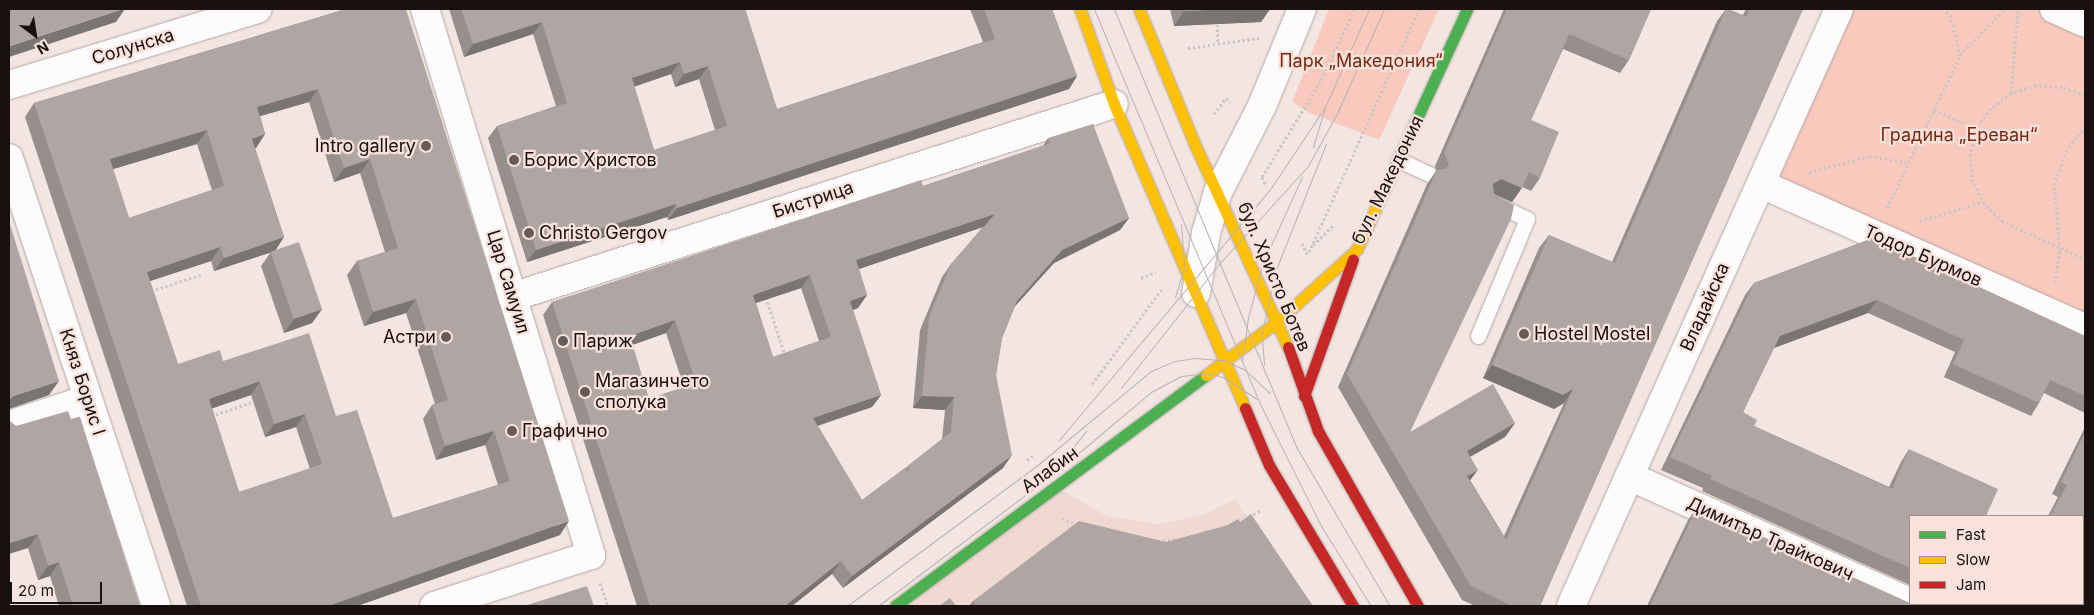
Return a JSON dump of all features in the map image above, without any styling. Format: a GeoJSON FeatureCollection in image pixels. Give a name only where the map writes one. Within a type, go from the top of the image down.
{"type":"FeatureCollection","features":[{"type":"Feature","properties":{"kind":"main road"},"geometry":{"type":"LineString","coordinates":[[1080,9],[1114,104],[1269,465],[1308,536],[1353,606]]}},
{"type":"Feature","properties":{"kind":"main road","name":"бул. Христо Ботев"},"geometry":{"type":"LineString","coordinates":[[1139,9],[1195,145],[1278,320],[1304,396],[1332,456],[1418,606]]}},
{"type":"Feature","properties":{"kind":"main road","name":"бул. Македония"},"geometry":{"type":"LineString","coordinates":[[1224,360],[1308,296],[1357,249],[1467,9]]}},
{"type":"Feature","properties":{"kind":"main road"},"geometry":{"type":"LineString","coordinates":[[1304,396],[1318,348],[1357,249]]}},
{"type":"Feature","properties":{"kind":"main road","name":"Алабин"},"geometry":{"type":"LineString","coordinates":[[895,606],[1224,360]]}},
{"type":"Feature","properties":{"kind":"street","name":"Солунска"},"geometry":{"type":"LineString","coordinates":[[9,85],[258,9]]}},
{"type":"Feature","properties":{"kind":"street","name":"Цар Самуил"},"geometry":{"type":"LineString","coordinates":[[425,9],[591,554],[434,606]]}},
{"type":"Feature","properties":{"kind":"street"},"geometry":{"type":"LineString","coordinates":[[1196,293],[1206,233],[1218,192],[1262,106],[1302,9]]}},
{"type":"Feature","properties":{"kind":"street","name":"Владайска"},"geometry":{"type":"LineString","coordinates":[[1571,606],[1839,9]]}},
{"type":"Feature","properties":{"kind":"street"},"geometry":{"type":"LineString","coordinates":[[2054,9],[2085,23]]}},
{"type":"Feature","properties":{"kind":"street","name":"Бистрица"},"geometry":{"type":"LineString","coordinates":[[512,298],[1114,104]]}},
{"type":"Feature","properties":{"kind":"street"},"geometry":{"type":"LineString","coordinates":[[1195,145],[1217,150],[1246,135]]}},
{"type":"Feature","properties":{"kind":"street","name":"Княз Борис I"},"geometry":{"type":"LineString","coordinates":[[9,158],[156,606]]}},
{"type":"Feature","properties":{"kind":"street","name":"Тодор Бурмов"},"geometry":{"type":"LineString","coordinates":[[1761,184],[2085,328]]}},
{"type":"Feature","properties":{"kind":"street"},"geometry":{"type":"LineString","coordinates":[[9,425],[88,399]]}},
{"type":"Feature","properties":{"kind":"street","name":"Димитър Трайкович"},"geometry":{"type":"LineString","coordinates":[[1629,476],[1909,602]]}},
{"type":"Feature","properties":{"kind":"lane"},"geometry":{"type":"LineString","coordinates":[[1399,160],[1431,175]]}},
{"type":"Feature","properties":{"kind":"lane"},"geometry":{"type":"LineString","coordinates":[[1478,336],[1527,219],[1492,202]]}},
{"type":"Feature","properties":{"kind":"path"},"geometry":{"type":"LineString","coordinates":[[1266,186],[1262,177],[1319,84],[1355,9]]}},
{"type":"Feature","properties":{"kind":"path"},"geometry":{"type":"LineString","coordinates":[[1313,245],[1420,9]]}},
{"type":"Feature","properties":{"kind":"path"},"geometry":{"type":"LineString","coordinates":[[1944,9],[1951,17],[1960,56]]}},
{"type":"Feature","properties":{"kind":"path"},"geometry":{"type":"LineString","coordinates":[[1875,234],[1960,56],[2005,9]]}},
{"type":"Feature","properties":{"kind":"path"},"geometry":{"type":"LineString","coordinates":[[2012,93],[2018,9]]}},
{"type":"Feature","properties":{"kind":"path"},"geometry":{"type":"LineString","coordinates":[[1218,24],[1218,44]]}},
{"type":"Feature","properties":{"kind":"path"},"geometry":{"type":"LineString","coordinates":[[1186,49],[1258,38]]}},
{"type":"Feature","properties":{"kind":"path"},"geometry":{"type":"LineString","coordinates":[[2085,95],[2062,87],[2036,86],[2012,93],[1991,108],[1976,129],[1970,154],[1972,179],[1983,202],[2002,221],[2085,259]]}},
{"type":"Feature","properties":{"kind":"path"},"geometry":{"type":"LineString","coordinates":[[1213,116],[1226,98]]}},
{"type":"Feature","properties":{"kind":"path"},"geometry":{"type":"LineString","coordinates":[[1934,110],[1976,129]]}},
{"type":"Feature","properties":{"kind":"path"},"geometry":{"type":"LineString","coordinates":[[2055,280],[2060,249],[2054,185],[2068,147],[2085,129]]}},
{"type":"Feature","properties":{"kind":"path"},"geometry":{"type":"LineString","coordinates":[[1806,173],[1870,156],[1909,164]]}},
{"type":"Feature","properties":{"kind":"path"},"geometry":{"type":"LineString","coordinates":[[1875,234],[1983,202]]}},
{"type":"Feature","properties":{"kind":"path"},"geometry":{"type":"LineString","coordinates":[[1302,243],[1311,262]]}},
{"type":"Feature","properties":{"kind":"path"},"geometry":{"type":"LineString","coordinates":[[1141,278],[1158,271]]}},
{"type":"Feature","properties":{"kind":"path"},"geometry":{"type":"LineString","coordinates":[[146,292],[203,274]]}},
{"type":"Feature","properties":{"kind":"path"},"geometry":{"type":"LineString","coordinates":[[1092,384],[1164,286]]}},
{"type":"Feature","properties":{"kind":"path"},"geometry":{"type":"LineString","coordinates":[[763,288],[788,362]]}},
{"type":"Feature","properties":{"kind":"path"},"geometry":{"type":"LineString","coordinates":[[243,394],[246,404]]}},
{"type":"Feature","properties":{"kind":"path"},"geometry":{"type":"LineString","coordinates":[[202,419],[253,402]]}},
{"type":"Feature","properties":{"kind":"path"},"geometry":{"type":"LineString","coordinates":[[1028,460],[1034,456]]}},
{"type":"Feature","properties":{"kind":"path"},"geometry":{"type":"LineString","coordinates":[[1246,519],[1265,508]]}},
{"type":"Feature","properties":{"kind":"path"},"geometry":{"type":"LineString","coordinates":[[1057,515],[1079,526]]}},
{"type":"Feature","properties":{"kind":"path"},"geometry":{"type":"LineString","coordinates":[[1151,541],[1181,539]]}},
{"type":"Feature","properties":{"kind":"shaded area"},"geometry":{"type":"Polygon","coordinates":[[[1061,490],[1107,516],[1159,524],[1203,515],[1235,499],[1306,606],[906,606],[1061,490]]]}},
{"type":"Feature","properties":{"kind":"green space","name":"Парк „Македония“"},"geometry":{"type":"Polygon","coordinates":[[[1329,9],[1439,9],[1379,140],[1310,113],[1292,102],[1329,9]]]}},
{"type":"Feature","properties":{"kind":"green space","name":"Градина „Ереван“"},"geometry":{"type":"Polygon","coordinates":[[[1839,9],[2054,9],[2085,23],[2085,328],[1761,184],[1839,9]]]}},
{"type":"Feature","properties":{"kind":"building"},"geometry":{"type":"Polygon","coordinates":[[[9,9],[123,9],[10,46],[9,9]]]}},
{"type":"Feature","properties":{"kind":"building"},"geometry":{"type":"Polygon","coordinates":[[[346,9],[406,9],[569,521],[328,606],[201,606],[34,103],[346,9]],[[318,89],[257,107],[265,134],[252,139],[284,237],[224,258],[220,247],[147,272],[178,364],[220,350],[223,361],[309,333],[336,416],[357,410],[393,518],[510,481],[494,431],[445,446],[432,405],[448,400],[416,299],[373,312],[357,261],[398,248],[370,159],[344,168],[318,89]],[[207,130],[110,159],[129,218],[224,186],[207,130]],[[260,381],[209,399],[239,492],[322,464],[305,414],[274,424],[260,381]]]}},
{"type":"Feature","properties":{"kind":"building"},"geometry":{"type":"Polygon","coordinates":[[[461,9],[745,9],[777,109],[995,39],[984,9],[1052,9],[1077,76],[677,208],[676,204],[536,250],[497,126],[567,103],[542,22],[473,44],[461,9]],[[680,62],[632,78],[654,150],[727,126],[708,66],[684,74],[680,62]]]}},
{"type":"Feature","properties":{"kind":"building"},"geometry":{"type":"Polygon","coordinates":[[[1184,9],[1231,9],[1184,11],[1184,9]]]}},
{"type":"Feature","properties":{"kind":"building"},"geometry":{"type":"Polygon","coordinates":[[[1507,9],[1651,9],[1629,60],[1569,34],[1531,120],[1559,132],[1540,178],[1529,172],[1522,188],[1501,179],[1493,184],[1494,194],[1514,205],[1511,219],[1410,432],[1493,384],[1515,423],[1467,451],[1478,470],[1467,476],[1506,540],[1573,389],[1563,395],[1492,365],[1549,235],[1615,263],[1726,9],[1746,17],[1749,9],[1803,9],[1540,606],[1512,606],[1471,586],[1347,374],[1437,170],[1445,169],[1449,165],[1444,153],[1507,9]]]}},
{"type":"Feature","properties":{"kind":"building"},"geometry":{"type":"Polygon","coordinates":[[[1093,124],[1129,218],[1062,250],[1017,301],[1002,338],[996,375],[1012,455],[852,576],[841,561],[785,606],[650,606],[552,302],[921,180],[923,186],[1050,143],[1048,138],[1093,124]],[[995,214],[856,260],[867,295],[850,301],[881,395],[813,418],[862,500],[906,467],[908,473],[909,465],[951,432],[954,397],[922,396],[929,317],[951,264],[995,214]],[[810,275],[753,295],[773,357],[831,337],[810,275]],[[675,320],[630,336],[649,399],[696,383],[675,320]]]}},
{"type":"Feature","properties":{"kind":"building"},"geometry":{"type":"Polygon","coordinates":[[[9,221],[59,381],[13,396],[9,400],[9,221]]]}},
{"type":"Feature","properties":{"kind":"building"},"geometry":{"type":"Polygon","coordinates":[[[1873,238],[2085,336],[2085,396],[2050,380],[2039,403],[1953,364],[1964,340],[1877,300],[1780,336],[1743,412],[1757,420],[1754,426],[1892,489],[1909,449],[1998,489],[1986,515],[1909,515],[1909,568],[1710,479],[1712,476],[1670,457],[1754,283],[1873,238]]]}},
{"type":"Feature","properties":{"kind":"building"},"geometry":{"type":"Polygon","coordinates":[[[299,242],[322,309],[294,319],[271,252],[299,242]]]}},
{"type":"Feature","properties":{"kind":"building"},"geometry":{"type":"Polygon","coordinates":[[[68,411],[71,419],[80,417],[140,606],[73,606],[59,562],[48,566],[38,534],[9,543],[9,420],[16,426],[68,411]]]}},
{"type":"Feature","properties":{"kind":"building"},"geometry":{"type":"Polygon","coordinates":[[[2085,432],[2084,586],[2084,515],[2051,515],[2067,485],[2061,482],[2085,432]]]}},
{"type":"Feature","properties":{"kind":"building"},"geometry":{"type":"Polygon","coordinates":[[[1697,507],[1909,603],[1909,605],[1986,605],[1986,606],[1650,606],[1697,507]]]}},
{"type":"Feature","properties":{"kind":"building"},"geometry":{"type":"Polygon","coordinates":[[[1251,514],[1313,606],[976,606],[973,601],[1079,521],[1166,542],[1228,525],[1238,519],[1240,522],[1251,514]]]}},
{"type":"Feature","properties":{"kind":"building"},"geometry":{"type":"Polygon","coordinates":[[[587,586],[594,606],[524,606],[587,586]]]}},
{"type":"Feature","properties":{"kind":"building"},"geometry":{"type":"Polygon","coordinates":[[[950,598],[956,606],[939,606],[950,598]]]}},
{"type":"Feature","properties":{"kind":"building"},"geometry":{"type":"Polygon","coordinates":[[[1997,605],[2075,605],[2075,606],[1997,605]]]}},
{"type":"Feature","properties":{"kind":"tram line"},"geometry":{"type":"LineString","coordinates":[[1094,9],[1259,402],[1321,526],[1371,606]]}},
{"type":"Feature","properties":{"kind":"tram line"},"geometry":{"type":"LineString","coordinates":[[1114,9],[1298,450],[1390,606]]}},
{"type":"Feature","properties":{"kind":"tram line"},"geometry":{"type":"LineString","coordinates":[[1313,147],[1325,107],[1369,9]]}},
{"type":"Feature","properties":{"kind":"tram line"},"geometry":{"type":"LineString","coordinates":[[1338,111],[1384,9]]}},
{"type":"Feature","properties":{"kind":"tram line"},"geometry":{"type":"LineString","coordinates":[[1121,388],[1219,264],[1308,166],[1341,106]]}},
{"type":"Feature","properties":{"kind":"tram line"},"geometry":{"type":"LineString","coordinates":[[1059,440],[1269,191],[1325,107]]}},
{"type":"Feature","properties":{"kind":"tram line"},"geometry":{"type":"LineString","coordinates":[[1264,365],[1262,333],[1275,272],[1326,144]]}},
{"type":"Feature","properties":{"kind":"tram line"},"geometry":{"type":"LineString","coordinates":[[1242,361],[1248,318],[1262,265],[1302,177]]}},
{"type":"Feature","properties":{"kind":"tram line"},"geometry":{"type":"LineString","coordinates":[[1175,297],[1184,267],[1181,224]]}},
{"type":"Feature","properties":{"kind":"tram line"},"geometry":{"type":"LineString","coordinates":[[847,606],[1040,463],[1151,371],[1175,361],[1193,358],[1224,360],[1245,370],[1270,393]]}},
{"type":"Feature","properties":{"kind":"tram line"},"geometry":{"type":"LineString","coordinates":[[1069,461],[1151,392],[1181,376],[1208,373],[1223,377],[1257,399]]}},
{"type":"Feature","properties":{"kind":"tram line"},"geometry":{"type":"LineString","coordinates":[[1049,478],[1086,431]]}},
{"type":"Feature","properties":{"kind":"tram line"},"geometry":{"type":"LineString","coordinates":[[878,606],[1053,474]]}},
{"type":"Feature","properties":{"kind":"traffic: fast"},"geometry":{"type":"LineString","coordinates":[[1383,192],[1467,9]]}},
{"type":"Feature","properties":{"kind":"traffic: fast"},"geometry":{"type":"LineString","coordinates":[[895,606],[1206,375]]}},
{"type":"Feature","properties":{"kind":"traffic: slow"},"geometry":{"type":"LineString","coordinates":[[1080,9],[1114,104],[1245,408]]}},
{"type":"Feature","properties":{"kind":"traffic: slow"},"geometry":{"type":"LineString","coordinates":[[1139,9],[1195,145],[1288,347]]}},
{"type":"Feature","properties":{"kind":"traffic: slow"},"geometry":{"type":"LineString","coordinates":[[1206,375],[1278,321],[1357,249],[1383,192]]}},
{"type":"Feature","properties":{"kind":"traffic: jam"},"geometry":{"type":"LineString","coordinates":[[1304,396],[1353,259]]}},
{"type":"Feature","properties":{"kind":"traffic: jam"},"geometry":{"type":"LineString","coordinates":[[1288,347],[1318,431],[1418,606]]}},
{"type":"Feature","properties":{"kind":"traffic: jam"},"geometry":{"type":"LineString","coordinates":[[1245,408],[1269,465],[1353,606]]}},
{"type":"Feature","properties":{"kind":"place","name":"Intro gallery"},"geometry":{"type":"Point","coordinates":[426,146]}},
{"type":"Feature","properties":{"kind":"place","name":"Борис Христов"},"geometry":{"type":"Point","coordinates":[514,160]}},
{"type":"Feature","properties":{"kind":"place","name":"Christo Gergov"},"geometry":{"type":"Point","coordinates":[529,233]}},
{"type":"Feature","properties":{"kind":"place","name":"Hostel Mostel"},"geometry":{"type":"Point","coordinates":[1524,334]}},
{"type":"Feature","properties":{"kind":"place","name":"Астри"},"geometry":{"type":"Point","coordinates":[446,337]}},
{"type":"Feature","properties":{"kind":"place","name":"Париж"},"geometry":{"type":"Point","coordinates":[563,341]}},
{"type":"Feature","properties":{"kind":"place","name":"Магазинчето сполука"},"geometry":{"type":"Point","coordinates":[585,392]}},
{"type":"Feature","properties":{"kind":"place","name":"Графично"},"geometry":{"type":"Point","coordinates":[512,431]}}]}
